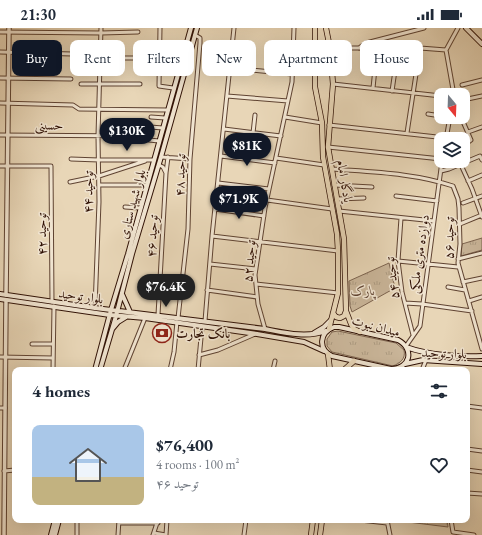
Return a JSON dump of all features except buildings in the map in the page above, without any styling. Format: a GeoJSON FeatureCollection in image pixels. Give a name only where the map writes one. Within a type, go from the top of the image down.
{"type":"FeatureCollection","features":[{"type":"Feature","properties":{"kind":"main road","name":"بلوار شهید ستاری"},"geometry":{"type":"LineString","coordinates":[[109,332],[107,325],[111,310],[191,28]]}},
{"type":"Feature","properties":{"kind":"main road","name":"بلوار شهید ستاری"},"geometry":{"type":"LineString","coordinates":[[109,332],[118,311],[197,28]]}},
{"type":"Feature","properties":{"kind":"main road","name":"یادگار امام"},"geometry":{"type":"LineString","coordinates":[[315,28],[314,77],[322,123],[324,165],[337,234],[338,251],[338,293],[328,330]]}},
{"type":"Feature","properties":{"kind":"main road","name":"یادگار امام"},"geometry":{"type":"LineString","coordinates":[[326,28],[328,40]]}},
{"type":"Feature","properties":{"kind":"main road"},"geometry":{"type":"LineString","coordinates":[[466,28],[482,44]]}},
{"type":"Feature","properties":{"kind":"main road"},"geometry":{"type":"LineString","coordinates":[[190,34],[195,35]]}},
{"type":"Feature","properties":{"kind":"main road","name":"یادگار امام"},"geometry":{"type":"LineString","coordinates":[[332,76],[328,147],[344,239],[346,311],[354,329],[360,332]]}},
{"type":"Feature","properties":{"kind":"main road","name":"بلوار توحید"},"geometry":{"type":"LineString","coordinates":[[0,294],[6,297],[100,311],[118,311],[145,318],[205,322],[300,335],[309,335],[328,330]]}},
{"type":"Feature","properties":{"kind":"main road"},"geometry":{"type":"LineString","coordinates":[[96,367],[109,332],[118,322],[129,314],[122,294]]}},
{"type":"Feature","properties":{"kind":"main road","name":"بلوار توحید"},"geometry":{"type":"LineString","coordinates":[[0,299],[6,297]]}},
{"type":"Feature","properties":{"kind":"main road"},"geometry":{"type":"LineString","coordinates":[[107,325],[105,318],[100,311],[108,306],[114,299]]}},
{"type":"Feature","properties":{"kind":"main road","name":"بلوار توحید"},"geometry":{"type":"LineString","coordinates":[[53,304],[95,308],[110,315],[116,316],[129,314],[158,315],[202,327],[304,342],[326,352]]}},
{"type":"Feature","properties":{"kind":"main road"},"geometry":{"type":"LineString","coordinates":[[300,335],[312,333],[322,329],[332,315],[340,318],[344,316],[346,311]]}},
{"type":"Feature","properties":{"kind":"main road","name":"میدان نبوت"},"geometry":{"type":"LineString","coordinates":[[328,330],[339,327],[398,340],[406,346],[408,355],[405,364]]}},
{"type":"Feature","properties":{"kind":"main road"},"geometry":{"type":"LineString","coordinates":[[328,330],[322,341],[329,367]]}},
{"type":"Feature","properties":{"kind":"main road"},"geometry":{"type":"LineString","coordinates":[[101,367],[109,332]]}},
{"type":"Feature","properties":{"kind":"main road","name":"بلوار توحید"},"geometry":{"type":"LineString","coordinates":[[406,346],[417,354],[468,357],[482,356]]}},
{"type":"Feature","properties":{"kind":"main road"},"geometry":{"type":"LineString","coordinates":[[326,352],[332,356],[379,367]]}},
{"type":"Feature","properties":{"kind":"main road"},"geometry":{"type":"LineString","coordinates":[[417,354],[417,358],[424,360]]}},
{"type":"Feature","properties":{"kind":"main road","name":"بلوار توحید"},"geometry":{"type":"LineString","coordinates":[[405,364],[424,360],[482,364]]}},
{"type":"Feature","properties":{"kind":"main road"},"geometry":{"type":"LineString","coordinates":[[347,367],[354,361]]}},
{"type":"Feature","properties":{"kind":"main road"},"geometry":{"type":"LineString","coordinates":[[401,367],[405,364]]}},
{"type":"Feature","properties":{"kind":"main road"},"geometry":{"type":"LineString","coordinates":[[51,535],[54,523]]}},
{"type":"Feature","properties":{"kind":"main road"},"geometry":{"type":"LineString","coordinates":[[55,535],[59,523]]}},
{"type":"Feature","properties":{"kind":"main road"},"geometry":{"type":"LineString","coordinates":[[311,535],[313,523]]}},
{"type":"Feature","properties":{"kind":"main road"},"geometry":{"type":"LineString","coordinates":[[320,535],[322,523]]}},
{"type":"Feature","properties":{"kind":"street","name":"توحید ۴۴"},"geometry":{"type":"LineString","coordinates":[[101,28],[101,40]]}},
{"type":"Feature","properties":{"kind":"street"},"geometry":{"type":"LineString","coordinates":[[160,28],[159,86],[173,88]]}},
{"type":"Feature","properties":{"kind":"street"},"geometry":{"type":"LineString","coordinates":[[233,40],[234,28]]}},
{"type":"Feature","properties":{"kind":"street","name":"توحید ۵۲"},"geometry":{"type":"LineString","coordinates":[[294,28],[294,40]]}},
{"type":"Feature","properties":{"kind":"street"},"geometry":{"type":"LineString","coordinates":[[352,48],[359,48],[366,42],[424,28]]}},
{"type":"Feature","properties":{"kind":"street"},"geometry":{"type":"LineString","coordinates":[[453,88],[446,50],[458,28]]}},
{"type":"Feature","properties":{"kind":"street"},"geometry":{"type":"LineString","coordinates":[[4,535],[2,513],[5,408],[9,30]]}},
{"type":"Feature","properties":{"kind":"street"},"geometry":{"type":"LineString","coordinates":[[0,32],[9,30],[101,33],[138,32]]}},
{"type":"Feature","properties":{"kind":"street","name":"توحید ۴۸"},"geometry":{"type":"LineString","coordinates":[[171,367],[174,352],[188,229],[190,159],[200,43],[200,38],[195,35]]}},
{"type":"Feature","properties":{"kind":"street"},"geometry":{"type":"LineString","coordinates":[[423,48],[446,50]]}},
{"type":"Feature","properties":{"kind":"street"},"geometry":{"type":"LineString","coordinates":[[0,52],[70,54]]}},
{"type":"Feature","properties":{"kind":"street","name":"توحید ۴۴"},"geometry":{"type":"LineString","coordinates":[[95,308],[99,185],[98,136],[100,76]]}},
{"type":"Feature","properties":{"kind":"street"},"geometry":{"type":"LineString","coordinates":[[205,322],[212,236],[229,76]]}},
{"type":"Feature","properties":{"kind":"street","name":"توحید ۵۲"},"geometry":{"type":"LineString","coordinates":[[265,329],[257,297],[256,269],[264,216],[285,117],[292,76]]}},
{"type":"Feature","properties":{"kind":"street"},"geometry":{"type":"LineString","coordinates":[[373,88],[374,76]]}},
{"type":"Feature","properties":{"kind":"street"},"geometry":{"type":"LineString","coordinates":[[392,91],[394,76]]}},
{"type":"Feature","properties":{"kind":"street"},"geometry":{"type":"LineString","coordinates":[[407,133],[415,76]]}},
{"type":"Feature","properties":{"kind":"street"},"geometry":{"type":"LineString","coordinates":[[0,78],[70,79]]}},
{"type":"Feature","properties":{"kind":"street"},"geometry":{"type":"LineString","coordinates":[[462,85],[482,80]]}},
{"type":"Feature","properties":{"kind":"street"},"geometry":{"type":"LineString","coordinates":[[81,84],[140,84]]}},
{"type":"Feature","properties":{"kind":"street"},"geometry":{"type":"LineString","coordinates":[[333,84],[434,95]]}},
{"type":"Feature","properties":{"kind":"street"},"geometry":{"type":"LineString","coordinates":[[227,96],[288,101]]}},
{"type":"Feature","properties":{"kind":"street"},"geometry":{"type":"LineString","coordinates":[[470,99],[482,96]]}},
{"type":"Feature","properties":{"kind":"street"},"geometry":{"type":"LineString","coordinates":[[0,103],[73,105],[79,109],[99,110],[168,110]]}},
{"type":"Feature","properties":{"kind":"street"},"geometry":{"type":"LineString","coordinates":[[428,114],[434,115]]}},
{"type":"Feature","properties":{"kind":"street"},"geometry":{"type":"LineString","coordinates":[[253,133],[255,115]]}},
{"type":"Feature","properties":{"kind":"street"},"geometry":{"type":"LineString","coordinates":[[151,117],[165,118]]}},
{"type":"Feature","properties":{"kind":"street"},"geometry":{"type":"LineString","coordinates":[[285,117],[322,123]]}},
{"type":"Feature","properties":{"kind":"street"},"geometry":{"type":"LineString","coordinates":[[329,124],[434,137]]}},
{"type":"Feature","properties":{"kind":"street"},"geometry":{"type":"LineString","coordinates":[[464,124],[468,132],[482,127]]}},
{"type":"Feature","properties":{"kind":"street"},"geometry":{"type":"LineString","coordinates":[[150,127],[163,128]]}},
{"type":"Feature","properties":{"kind":"street"},"geometry":{"type":"LineString","coordinates":[[224,129],[281,136]]}},
{"type":"Feature","properties":{"kind":"street","name":"حسینی"},"geometry":{"type":"LineString","coordinates":[[0,135],[137,136]]}},
{"type":"Feature","properties":{"kind":"street"},"geometry":{"type":"LineString","coordinates":[[149,140],[159,141]]}},
{"type":"Feature","properties":{"kind":"street"},"geometry":{"type":"LineString","coordinates":[[328,147],[434,159]]}},
{"type":"Feature","properties":{"kind":"street"},"geometry":{"type":"LineString","coordinates":[[221,156],[275,163]]}},
{"type":"Feature","properties":{"kind":"street"},"geometry":{"type":"LineString","coordinates":[[470,161],[481,156],[482,160]]}},
{"type":"Feature","properties":{"kind":"street"},"geometry":{"type":"LineString","coordinates":[[161,157],[190,159]]}},
{"type":"Feature","properties":{"kind":"street","name":"توحید ۴۶"},"geometry":{"type":"LineString","coordinates":[[158,315],[168,157]]}},
{"type":"Feature","properties":{"kind":"street"},"geometry":{"type":"LineString","coordinates":[[71,158],[99,160],[154,160]]}},
{"type":"Feature","properties":{"kind":"street"},"geometry":{"type":"LineString","coordinates":[[276,158],[324,165]]}},
{"type":"Feature","properties":{"kind":"street"},"geometry":{"type":"LineString","coordinates":[[70,182],[99,176],[148,160]]}},
{"type":"Feature","properties":{"kind":"street"},"geometry":{"type":"LineString","coordinates":[[0,166],[7,165]]}},
{"type":"Feature","properties":{"kind":"street","name":"توحید ۴۲"},"geometry":{"type":"LineString","coordinates":[[7,165],[51,166],[53,367]]}},
{"type":"Feature","properties":{"kind":"street"},"geometry":{"type":"LineString","coordinates":[[159,165],[163,167],[166,173]]}},
{"type":"Feature","properties":{"kind":"street","name":"دوازده متری ملکی"},"geometry":{"type":"LineString","coordinates":[[406,346],[420,326],[441,168]]}},
{"type":"Feature","properties":{"kind":"street"},"geometry":{"type":"LineString","coordinates":[[441,171],[451,168]]}},
{"type":"Feature","properties":{"kind":"street"},"geometry":{"type":"LineString","coordinates":[[460,224],[482,216],[476,198],[462,168]]}},
{"type":"Feature","properties":{"kind":"street"},"geometry":{"type":"LineString","coordinates":[[331,169],[386,173],[440,181]]}},
{"type":"Feature","properties":{"kind":"street"},"geometry":{"type":"LineString","coordinates":[[468,181],[482,175]]}},
{"type":"Feature","properties":{"kind":"street","name":"توحید ۵۶"},"geometry":{"type":"LineString","coordinates":[[440,181],[453,186],[458,199],[460,224],[458,267],[482,349]]}},
{"type":"Feature","properties":{"kind":"street"},"geometry":{"type":"LineString","coordinates":[[218,183],[270,189]]}},
{"type":"Feature","properties":{"kind":"street"},"geometry":{"type":"LineString","coordinates":[[99,185],[146,185]]}},
{"type":"Feature","properties":{"kind":"street"},"geometry":{"type":"LineString","coordinates":[[334,185],[372,186]]}},
{"type":"Feature","properties":{"kind":"street"},"geometry":{"type":"LineString","coordinates":[[396,196],[437,201]]}},
{"type":"Feature","properties":{"kind":"street"},"geometry":{"type":"LineString","coordinates":[[463,203],[482,196]]}},
{"type":"Feature","properties":{"kind":"street"},"geometry":{"type":"LineString","coordinates":[[337,198],[364,198]]}},
{"type":"Feature","properties":{"kind":"street"},"geometry":{"type":"LineString","coordinates":[[267,200],[332,209]]}},
{"type":"Feature","properties":{"kind":"street"},"geometry":{"type":"LineString","coordinates":[[125,207],[140,208]]}},
{"type":"Feature","properties":{"kind":"street"},"geometry":{"type":"LineString","coordinates":[[215,209],[264,216]]}},
{"type":"Feature","properties":{"kind":"street"},"geometry":{"type":"LineString","coordinates":[[339,212],[434,221]]}},
{"type":"Feature","properties":{"kind":"street","name":"توحید ۵۴"},"geometry":{"type":"LineString","coordinates":[[401,218],[398,261],[402,292],[413,335]]}},
{"type":"Feature","properties":{"kind":"street"},"geometry":{"type":"LineString","coordinates":[[212,236],[338,251]]}},
{"type":"Feature","properties":{"kind":"street"},"geometry":{"type":"LineString","coordinates":[[458,259],[482,253]]}},
{"type":"Feature","properties":{"kind":"street"},"geometry":{"type":"LineString","coordinates":[[398,261],[458,267]]}},
{"type":"Feature","properties":{"kind":"street"},"geometry":{"type":"LineString","coordinates":[[210,264],[256,269]]}},
{"type":"Feature","properties":{"kind":"street"},"geometry":{"type":"LineString","coordinates":[[463,282],[482,278]]}},
{"type":"Feature","properties":{"kind":"street"},"geometry":{"type":"LineString","coordinates":[[256,284],[338,293]]}},
{"type":"Feature","properties":{"kind":"street"},"geometry":{"type":"LineString","coordinates":[[448,287],[465,290]]}},
{"type":"Feature","properties":{"kind":"street"},"geometry":{"type":"LineString","coordinates":[[207,290],[257,297]]}},
{"type":"Feature","properties":{"kind":"street"},"geometry":{"type":"LineString","coordinates":[[469,301],[482,297]]}},
{"type":"Feature","properties":{"kind":"street"},"geometry":{"type":"LineString","coordinates":[[405,303],[472,311]]}},
{"type":"Feature","properties":{"kind":"street"},"geometry":{"type":"LineString","coordinates":[[125,367],[145,318]]}},
{"type":"Feature","properties":{"kind":"street"},"geometry":{"type":"LineString","coordinates":[[198,367],[202,327]]}},
{"type":"Feature","properties":{"kind":"street"},"geometry":{"type":"LineString","coordinates":[[199,355],[218,350],[257,334]]}},
{"type":"Feature","properties":{"kind":"street"},"geometry":{"type":"LineString","coordinates":[[32,344],[53,344]]}},
{"type":"Feature","properties":{"kind":"street"},"geometry":{"type":"LineString","coordinates":[[0,357],[53,358]]}},
{"type":"Feature","properties":{"kind":"street"},"geometry":{"type":"LineString","coordinates":[[423,367],[424,360]]}},
{"type":"Feature","properties":{"kind":"street"},"geometry":{"type":"LineString","coordinates":[[274,367],[275,361]]}},
{"type":"Feature","properties":{"kind":"street"},"geometry":{"type":"LineString","coordinates":[[470,406],[482,408]]}},
{"type":"Feature","properties":{"kind":"street"},"geometry":{"type":"LineString","coordinates":[[0,408],[5,408]]}},
{"type":"Feature","properties":{"kind":"street"},"geometry":{"type":"LineString","coordinates":[[470,449],[482,451]]}},
{"type":"Feature","properties":{"kind":"street"},"geometry":{"type":"LineString","coordinates":[[4,471],[12,470]]}},
{"type":"Feature","properties":{"kind":"street"},"geometry":{"type":"LineString","coordinates":[[470,470],[482,472]]}},
{"type":"Feature","properties":{"kind":"street"},"geometry":{"type":"LineString","coordinates":[[470,493],[482,494]]}},
{"type":"Feature","properties":{"kind":"street"},"geometry":{"type":"LineString","coordinates":[[77,523],[77,535]]}},
{"type":"Feature","properties":{"kind":"street"},"geometry":{"type":"LineString","coordinates":[[118,535],[119,523]]}},
{"type":"Feature","properties":{"kind":"street"},"geometry":{"type":"LineString","coordinates":[[158,523],[153,534],[166,535],[167,523]]}},
{"type":"Feature","properties":{"kind":"street"},"geometry":{"type":"LineString","coordinates":[[244,535],[246,523]]}},
{"type":"Feature","properties":{"kind":"street"},"geometry":{"type":"LineString","coordinates":[[387,523],[390,535]]}},
{"type":"Feature","properties":{"kind":"street"},"geometry":{"type":"LineString","coordinates":[[452,523],[453,532],[474,535]]}},
{"type":"Feature","properties":{"kind":"green space"},"geometry":{"type":"Polygon","coordinates":[[[482,238],[482,250],[461,256],[462,244],[482,238]]]}},
{"type":"Feature","properties":{"kind":"green space","name":"پارک"},"geometry":{"type":"Polygon","coordinates":[[[389,263],[395,288],[352,312],[350,306],[349,281],[389,263]]]}},
{"type":"Feature","properties":{"kind":"green space"},"geometry":{"type":"Polygon","coordinates":[[[338,331],[396,343],[404,350],[404,356],[400,362],[393,366],[332,352],[327,346],[327,339],[332,332],[338,331]]]}},
{"type":"Feature","properties":{"kind":"green space"},"geometry":{"type":"Polygon","coordinates":[[[416,523],[447,523],[448,527],[416,523]]]}},
{"type":"Feature","properties":{"kind":"place","name":"بانک تجارت"},"geometry":{"type":"Point","coordinates":[162,333]}}]}
